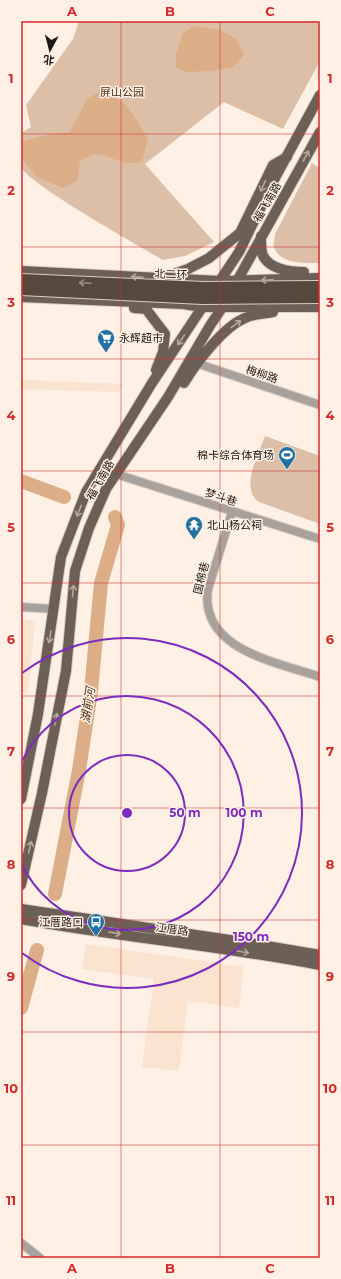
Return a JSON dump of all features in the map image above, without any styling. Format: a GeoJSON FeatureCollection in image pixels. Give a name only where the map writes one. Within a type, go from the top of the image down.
{"type":"FeatureCollection","features":[{"type":"Feature","properties":{"kind":"highway","name":"北二环"},"geometry":{"type":"LineString","coordinates":[[21,280],[204,288],[320,287]]}},
{"type":"Feature","properties":{"kind":"highway","name":"北二环"},"geometry":{"type":"LineString","coordinates":[[21,289],[204,298],[320,297]]}},
{"type":"Feature","properties":{"kind":"main road","name":"福飞南路"},"geometry":{"type":"LineString","coordinates":[[21,799],[38,714],[61,557],[86,492],[152,383],[220,281],[245,240],[320,95]]}},
{"type":"Feature","properties":{"kind":"main road","name":"福飞南路"},"geometry":{"type":"LineString","coordinates":[[21,884],[42,793],[66,671],[75,571],[89,528],[106,489],[168,397],[210,324],[222,308],[320,132]]}},
{"type":"Feature","properties":{"kind":"main road"},"geometry":{"type":"LineString","coordinates":[[162,279],[188,269],[210,258],[240,233],[273,165],[287,157]]}},
{"type":"Feature","properties":{"kind":"main road"},"geometry":{"type":"LineString","coordinates":[[261,236],[262,254],[270,262],[285,271],[320,272]]}},
{"type":"Feature","properties":{"kind":"main road"},"geometry":{"type":"LineString","coordinates":[[21,271],[220,281],[320,278]]}},
{"type":"Feature","properties":{"kind":"main road"},"geometry":{"type":"LineString","coordinates":[[118,302],[120,276]]}},
{"type":"Feature","properties":{"kind":"main road"},"geometry":{"type":"LineString","coordinates":[[21,297],[183,304],[202,307],[320,307]]}},
{"type":"Feature","properties":{"kind":"main road"},"geometry":{"type":"LineString","coordinates":[[73,299],[146,310],[165,334],[163,352],[152,383]]}},
{"type":"Feature","properties":{"kind":"main road"},"geometry":{"type":"LineString","coordinates":[[116,474],[165,414],[196,363],[216,341],[245,318],[293,308]]}},
{"type":"Feature","properties":{"kind":"main road","name":"江厝路"},"geometry":{"type":"LineString","coordinates":[[21,909],[320,955]]}},
{"type":"Feature","properties":{"kind":"main road","name":"江厝路"},"geometry":{"type":"LineString","coordinates":[[21,919],[200,945],[320,965]]}},
{"type":"Feature","properties":{"kind":"street","name":"梅柳路"},"geometry":{"type":"LineString","coordinates":[[196,363],[320,405]]}},
{"type":"Feature","properties":{"kind":"street","name":"梦斗巷"},"geometry":{"type":"LineString","coordinates":[[116,474],[320,539]]}},
{"type":"Feature","properties":{"kind":"street","name":"国棉巷"},"geometry":{"type":"LineString","coordinates":[[232,512],[208,589],[207,601],[213,623],[229,642],[241,650],[320,677]]}},
{"type":"Feature","properties":{"kind":"street"},"geometry":{"type":"LineString","coordinates":[[21,607],[54,609]]}},
{"type":"Feature","properties":{"kind":"street"},"geometry":{"type":"LineString","coordinates":[[21,1243],[40,1258]]}},
{"type":"Feature","properties":{"kind":"shaded area"},"geometry":{"type":"Polygon","coordinates":[[[194,26],[220,30],[236,39],[244,55],[233,67],[212,71],[185,72],[176,67],[176,53],[183,33],[194,26]]]}},
{"type":"Feature","properties":{"kind":"shaded area"},"geometry":{"type":"Polygon","coordinates":[[[100,92],[122,101],[148,139],[142,162],[125,163],[98,154],[80,161],[77,181],[63,188],[38,178],[21,158],[21,142],[54,133],[69,133],[88,98],[100,92]]]}},
{"type":"Feature","properties":{"kind":"shaded area"},"geometry":{"type":"Polygon","coordinates":[[[21,379],[123,384],[118,392],[21,389],[21,379]]]}},
{"type":"Feature","properties":{"kind":"shaded area"},"geometry":{"type":"Polygon","coordinates":[[[21,619],[35,622],[28,693],[21,693],[21,619]]]}},
{"type":"Feature","properties":{"kind":"shaded area"},"geometry":{"type":"Polygon","coordinates":[[[86,944],[244,967],[239,1008],[188,1001],[179,1071],[142,1067],[154,979],[82,969],[86,944]]]}},
{"type":"Feature","properties":{"kind":"green space","name":"屏山公园"},"geometry":{"type":"Polygon","coordinates":[[[79,21],[320,21],[320,61],[283,129],[224,102],[145,164],[214,242],[185,256],[163,260],[43,187],[28,175],[21,167],[21,133],[31,127],[26,105],[73,39],[79,21]]]}},
{"type":"Feature","properties":{"kind":"green space"},"geometry":{"type":"Polygon","coordinates":[[[312,163],[320,168],[320,263],[294,262],[277,253],[274,247],[275,234],[312,163]]]}},
{"type":"Feature","properties":{"kind":"green space","name":"棉卡综合体育场"},"geometry":{"type":"Polygon","coordinates":[[[265,436],[320,456],[320,524],[259,502],[253,496],[251,488],[252,470],[265,436]]]}},
{"type":"Feature","properties":{"kind":"waterway","name":"湖前河"},"geometry":{"type":"LineString","coordinates":[[21,481],[64,497]]}},
{"type":"Feature","properties":{"kind":"waterway","name":"湖前河"},"geometry":{"type":"LineString","coordinates":[[55,894],[79,770],[91,691],[101,583],[118,525],[115,517]]}},
{"type":"Feature","properties":{"kind":"waterway","name":"湖前河"},"geometry":{"type":"LineString","coordinates":[[21,1008],[37,950]]}},
{"type":"Feature","properties":{"kind":"place","name":"永辉超市"},"geometry":{"type":"Point","coordinates":[106,353]}},
{"type":"Feature","properties":{"kind":"place","name":"棉卡综合体育场"},"geometry":{"type":"Point","coordinates":[287,470]}},
{"type":"Feature","properties":{"kind":"place","name":"北山杨公祠"},"geometry":{"type":"Point","coordinates":[194,540]}},
{"type":"Feature","properties":{"kind":"place","name":"江厝路口"},"geometry":{"type":"Point","coordinates":[96,937]}}]}
